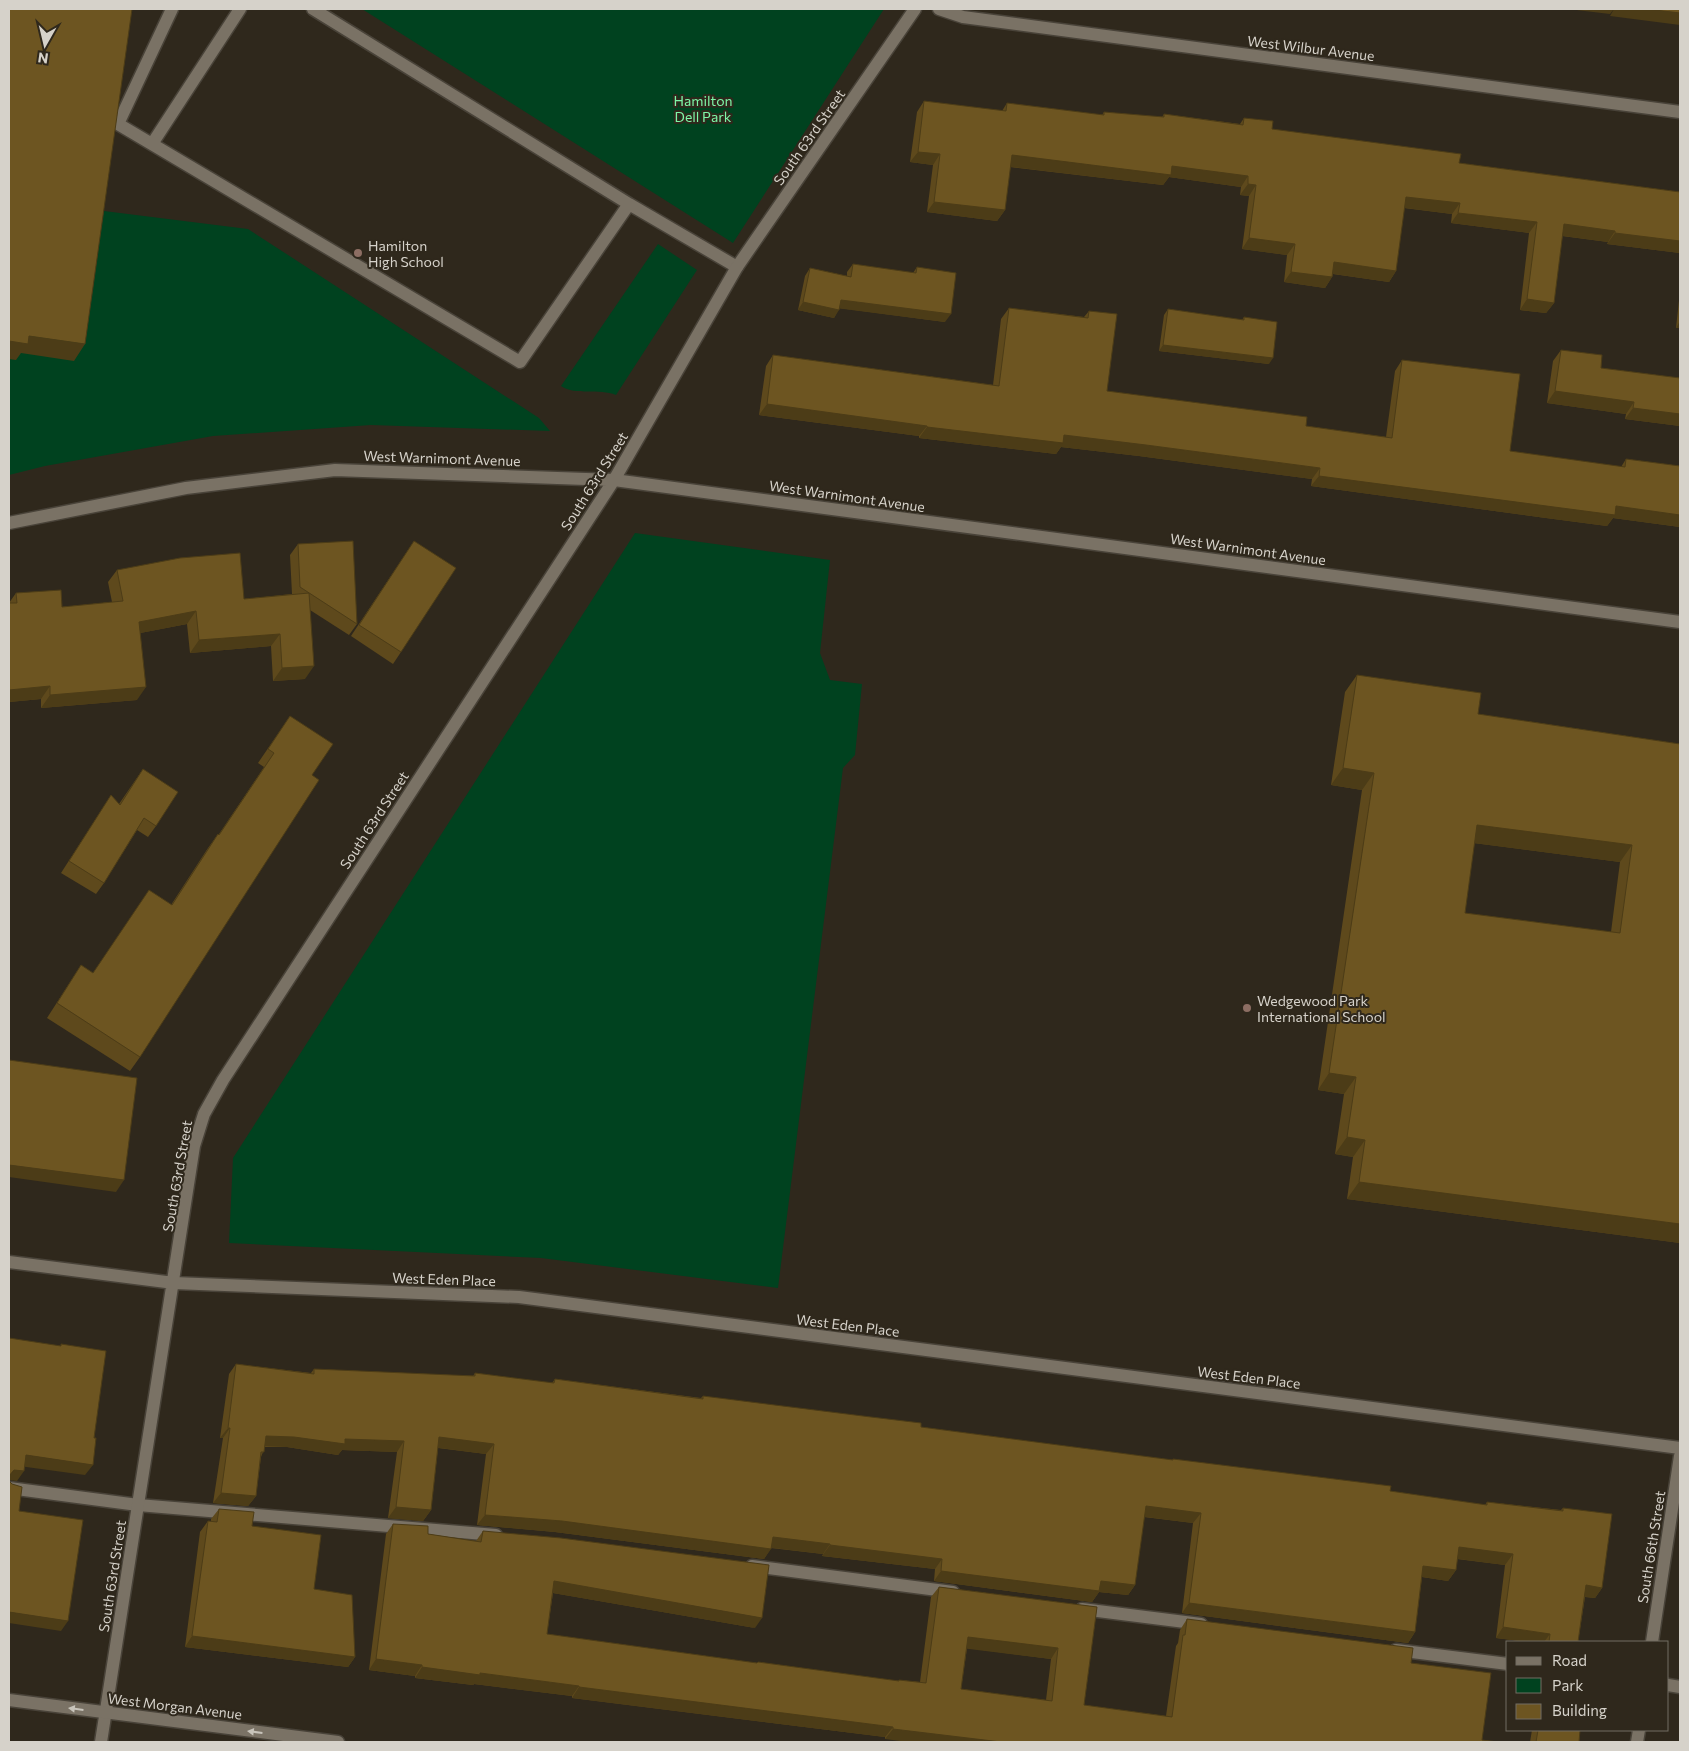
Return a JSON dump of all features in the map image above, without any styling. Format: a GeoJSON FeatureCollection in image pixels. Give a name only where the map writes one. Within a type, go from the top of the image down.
{"type":"FeatureCollection","features":[{"type":"Feature","properties":{"kind":"street"},"geometry":{"type":"LineString","coordinates":[[172,9],[118,124],[520,362],[629,204]]}},
{"type":"Feature","properties":{"kind":"street"},"geometry":{"type":"LineString","coordinates":[[152,144],[240,9]]}},
{"type":"Feature","properties":{"kind":"street"},"geometry":{"type":"LineString","coordinates":[[313,9],[629,204],[737,267]]}},
{"type":"Feature","properties":{"kind":"street","name":"South 63rd Street"},"geometry":{"type":"LineString","coordinates":[[101,1742],[194,1146],[204,1114],[223,1080],[614,480],[737,267],[915,9]]}},
{"type":"Feature","properties":{"kind":"street","name":"West Wilbur Avenue"},"geometry":{"type":"LineString","coordinates":[[939,9],[963,17],[1680,112]]}},
{"type":"Feature","properties":{"kind":"street","name":"West Warnimont Avenue"},"geometry":{"type":"LineString","coordinates":[[9,523],[186,488],[335,470],[614,480],[1680,622]]}},
{"type":"Feature","properties":{"kind":"street","name":"West Eden Place"},"geometry":{"type":"LineString","coordinates":[[9,1262],[174,1282],[519,1297],[1680,1448]]}},
{"type":"Feature","properties":{"kind":"street","name":"South 66th Street"},"geometry":{"type":"LineString","coordinates":[[1652,1641],[1680,1456]]}},
{"type":"Feature","properties":{"kind":"street"},"geometry":{"type":"LineString","coordinates":[[9,1488],[138,1505],[505,1536]]}},
{"type":"Feature","properties":{"kind":"street"},"geometry":{"type":"LineString","coordinates":[[740,1565],[967,1594]]}},
{"type":"Feature","properties":{"kind":"street"},"geometry":{"type":"LineString","coordinates":[[1065,1607],[1213,1626]]}},
{"type":"Feature","properties":{"kind":"street"},"geometry":{"type":"LineString","coordinates":[[1380,1648],[1506,1664]]}},
{"type":"Feature","properties":{"kind":"street","name":"West Morgan Avenue"},"geometry":{"type":"LineString","coordinates":[[9,1700],[338,1742]]}},
{"type":"Feature","properties":{"kind":"green space","name":"Hamilton Dell Park"},"geometry":{"type":"Polygon","coordinates":[[[362,9],[884,9],[733,243],[362,9]]]}},
{"type":"Feature","properties":{"kind":"green space"},"geometry":{"type":"Polygon","coordinates":[[[104,211],[248,229],[539,418],[550,431],[371,425],[213,436],[45,466],[9,475],[9,351],[104,211]]]}},
{"type":"Feature","properties":{"kind":"green space"},"geometry":{"type":"Polygon","coordinates":[[[658,244],[697,270],[616,395],[602,392],[574,391],[561,386],[658,244]]]}},
{"type":"Feature","properties":{"kind":"green space"},"geometry":{"type":"Polygon","coordinates":[[[635,533],[830,560],[820,653],[830,680],[862,684],[855,755],[843,768],[778,1288],[541,1258],[229,1243],[233,1158],[635,533]]]}},
{"type":"Feature","properties":{"kind":"building"},"geometry":{"type":"Polygon","coordinates":[[[9,9],[132,9],[85,344],[29,336],[28,344],[9,341],[9,9]]]}},
{"type":"Feature","properties":{"kind":"building"},"geometry":{"type":"Polygon","coordinates":[[[1646,9],[1680,9],[1680,13],[1646,9]]]}},
{"type":"Feature","properties":{"kind":"building"},"geometry":{"type":"Polygon","coordinates":[[[924,101],[1006,111],[1007,103],[1104,115],[1104,112],[1164,117],[1164,114],[1243,125],[1244,118],[1273,121],[1272,129],[1461,154],[1459,163],[1680,192],[1680,241],[1615,233],[1615,231],[1564,224],[1554,303],[1527,299],[1537,222],[1458,213],[1460,203],[1406,197],[1396,271],[1334,262],[1332,277],[1291,272],[1295,244],[1249,238],[1256,185],[1248,184],[1248,176],[1172,166],[1171,175],[1012,155],[1005,210],[934,202],[940,154],[918,152],[924,101]]]}},
{"type":"Feature","properties":{"kind":"building"},"geometry":{"type":"Polygon","coordinates":[[[853,264],[916,273],[917,267],[956,273],[951,314],[841,300],[839,310],[803,302],[810,268],[851,277],[853,264]]]}},
{"type":"Feature","properties":{"kind":"building"},"geometry":{"type":"Polygon","coordinates":[[[1009,308],[1088,318],[1089,311],[1117,314],[1107,391],[1307,417],[1306,426],[1392,438],[1402,360],[1520,374],[1510,451],[1625,467],[1626,459],[1680,466],[1680,515],[1616,506],[1615,515],[1319,476],[1320,468],[1146,445],[1064,435],[1063,443],[927,427],[767,404],[773,355],[999,386],[1009,308]]]}},
{"type":"Feature","properties":{"kind":"building"},"geometry":{"type":"Polygon","coordinates":[[[1168,309],[1244,320],[1244,317],[1277,322],[1273,358],[1163,345],[1168,309]]]}},
{"type":"Feature","properties":{"kind":"building"},"geometry":{"type":"Polygon","coordinates":[[[1561,350],[1602,355],[1601,368],[1680,378],[1680,414],[1633,408],[1634,402],[1555,391],[1561,350]]]}},
{"type":"Feature","properties":{"kind":"building"},"geometry":{"type":"Polygon","coordinates":[[[353,541],[357,624],[300,587],[298,544],[353,541]]]}},
{"type":"Feature","properties":{"kind":"building"},"geometry":{"type":"Polygon","coordinates":[[[414,541],[456,568],[401,652],[359,625],[414,541]]]}},
{"type":"Feature","properties":{"kind":"building"},"geometry":{"type":"Polygon","coordinates":[[[240,553],[244,599],[309,593],[314,666],[282,668],[280,634],[199,640],[196,611],[139,622],[146,687],[50,695],[50,686],[9,690],[9,603],[17,603],[16,593],[61,590],[62,607],[123,601],[117,570],[180,558],[240,553]]]}},
{"type":"Feature","properties":{"kind":"building"},"geometry":{"type":"Polygon","coordinates":[[[1357,675],[1481,693],[1478,714],[1680,744],[1680,1224],[1359,1182],[1365,1140],[1347,1137],[1356,1077],[1329,1073],[1374,773],[1343,768],[1357,675]],[[1477,825],[1465,913],[1620,933],[1632,845],[1477,825]]]}},
{"type":"Feature","properties":{"kind":"building"},"geometry":{"type":"Polygon","coordinates":[[[290,716],[333,744],[312,775],[319,780],[140,1057],[57,1003],[81,965],[93,973],[149,890],[172,905],[274,753],[268,749],[290,716]]]}},
{"type":"Feature","properties":{"kind":"building"},"geometry":{"type":"Polygon","coordinates":[[[143,769],[178,792],[156,826],[144,818],[104,883],[69,861],[111,795],[120,805],[143,769]]]}},
{"type":"Feature","properties":{"kind":"building"},"geometry":{"type":"Polygon","coordinates":[[[9,1060],[137,1078],[124,1180],[9,1165],[9,1060]]]}},
{"type":"Feature","properties":{"kind":"building"},"geometry":{"type":"Polygon","coordinates":[[[9,1338],[106,1351],[94,1438],[96,1438],[93,1465],[26,1455],[24,1471],[14,1470],[9,1476],[9,1338]]]}},
{"type":"Feature","properties":{"kind":"building"},"geometry":{"type":"Polygon","coordinates":[[[236,1364],[314,1374],[314,1369],[475,1376],[475,1373],[554,1383],[555,1379],[703,1399],[703,1396],[921,1423],[921,1427],[1391,1486],[1390,1491],[1487,1505],[1487,1502],[1563,1511],[1563,1508],[1612,1514],[1602,1588],[1586,1585],[1578,1641],[1549,1641],[1550,1634],[1503,1627],[1513,1554],[1459,1547],[1456,1570],[1423,1566],[1415,1632],[1189,1603],[1201,1513],[1146,1506],[1135,1585],[1101,1581],[1099,1591],[941,1571],[942,1559],[830,1544],[773,1537],[771,1549],[562,1521],[485,1515],[494,1444],[439,1437],[431,1510],[396,1507],[404,1441],[345,1439],[345,1444],[294,1437],[266,1436],[264,1452],[261,1452],[256,1496],[221,1493],[230,1428],[228,1428],[236,1364]]]}},
{"type":"Feature","properties":{"kind":"building"},"geometry":{"type":"Polygon","coordinates":[[[9,1481],[22,1487],[19,1511],[83,1520],[68,1621],[9,1612],[9,1481]]]}},
{"type":"Feature","properties":{"kind":"building"},"geometry":{"type":"Polygon","coordinates":[[[219,1509],[254,1512],[252,1526],[321,1535],[314,1589],[352,1595],[355,1657],[192,1636],[208,1521],[217,1522],[219,1509]]]}},
{"type":"Feature","properties":{"kind":"building"},"geometry":{"type":"Polygon","coordinates":[[[393,1524],[428,1526],[428,1534],[481,1542],[483,1531],[561,1538],[769,1565],[762,1618],[554,1581],[547,1634],[757,1663],[926,1683],[939,1587],[1097,1607],[1084,1705],[1172,1717],[1183,1635],[1185,1635],[1187,1619],[1413,1648],[1411,1663],[1491,1673],[1482,1740],[1498,1742],[1001,1742],[480,1673],[480,1675],[376,1659],[393,1524]],[[968,1637],[961,1689],[1052,1701],[1058,1648],[968,1637]]]}},
{"type":"Feature","properties":{"kind":"building"},"geometry":{"type":"Polygon","coordinates":[[[1538,1731],[1580,1731],[1579,1742],[1536,1742],[1538,1731]]]}},
{"type":"Feature","properties":{"kind":"place","name":"Hamilton High School"},"geometry":{"type":"Point","coordinates":[358,253]}},
{"type":"Feature","properties":{"kind":"place","name":"Wedgewood Park International School"},"geometry":{"type":"Point","coordinates":[1247,1008]}}]}
